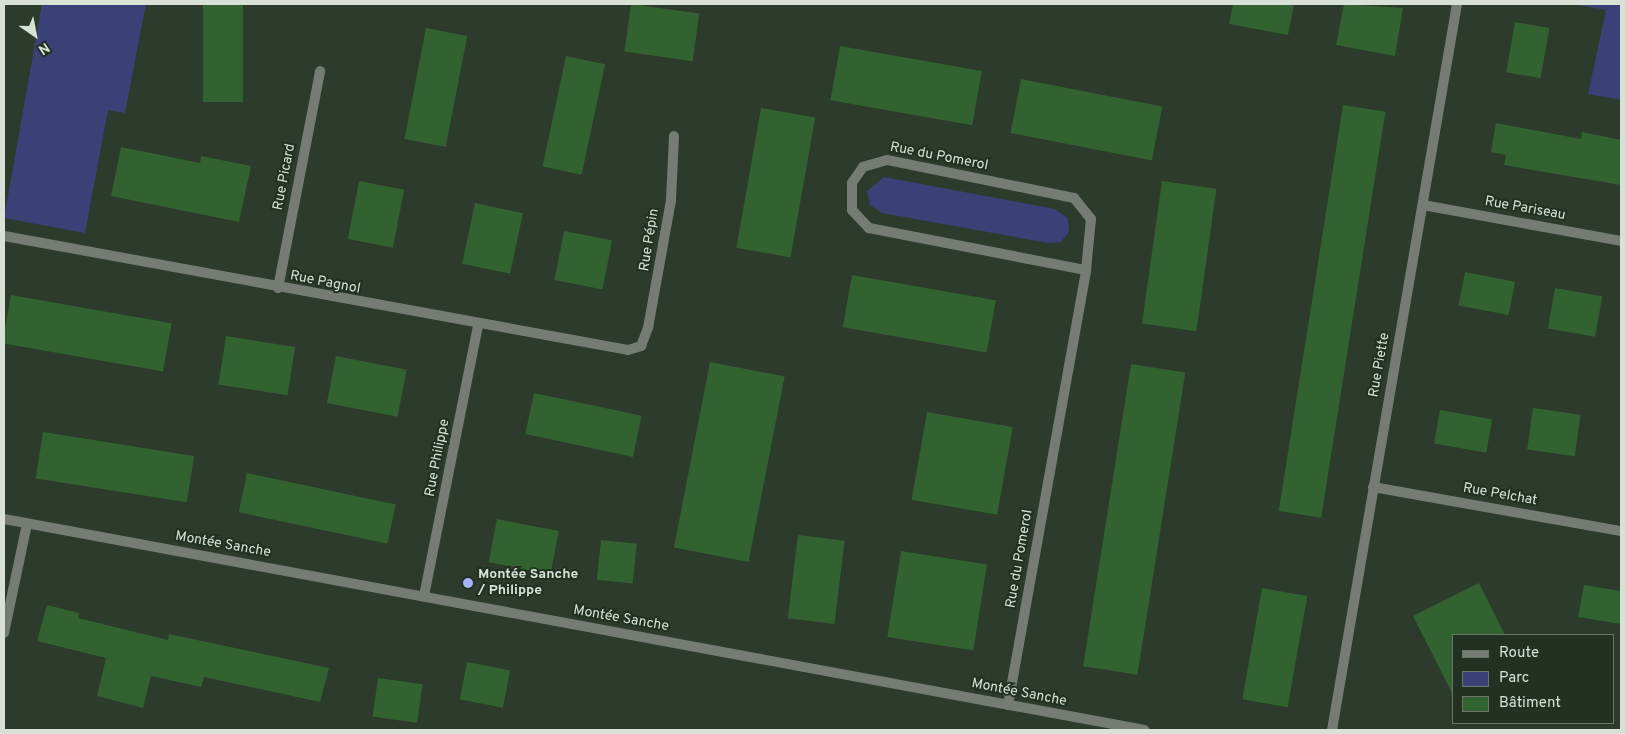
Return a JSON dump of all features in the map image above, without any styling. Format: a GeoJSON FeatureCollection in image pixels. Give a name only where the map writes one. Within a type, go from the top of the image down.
{"type":"FeatureCollection","features":[{"type":"Feature","properties":{"kind":"street","name":"Rue Piette"},"geometry":{"type":"LineString","coordinates":[[1332,730],[1457,4]]}},
{"type":"Feature","properties":{"kind":"street","name":"Rue Picard"},"geometry":{"type":"LineString","coordinates":[[278,288],[320,71]]}},
{"type":"Feature","properties":{"kind":"street","name":"Rue Pépin"},"geometry":{"type":"LineString","coordinates":[[641,346],[662,264],[674,136]]}},
{"type":"Feature","properties":{"kind":"street","name":"Rue du Pomerol"},"geometry":{"type":"LineString","coordinates":[[1008,705],[1086,270],[1091,219],[1074,198],[887,160],[863,167],[852,183],[852,210],[869,228],[1086,270]]}},
{"type":"Feature","properties":{"kind":"street","name":"Rue Pariseau"},"geometry":{"type":"LineString","coordinates":[[1423,205],[1621,241]]}},
{"type":"Feature","properties":{"kind":"street","name":"Rue Pagnol"},"geometry":{"type":"LineString","coordinates":[[4,236],[619,350],[641,346]]}},
{"type":"Feature","properties":{"kind":"street","name":"Rue Philippe"},"geometry":{"type":"LineString","coordinates":[[424,596],[478,325]]}},
{"type":"Feature","properties":{"kind":"street","name":"Rue Pelchat"},"geometry":{"type":"LineString","coordinates":[[1373,486],[1621,531]]}},
{"type":"Feature","properties":{"kind":"street","name":"Montée Sanche"},"geometry":{"type":"LineString","coordinates":[[4,519],[1145,730]]}},
{"type":"Feature","properties":{"kind":"street"},"geometry":{"type":"LineString","coordinates":[[4,633],[27,524]]}},
{"type":"Feature","properties":{"kind":"green space"},"geometry":{"type":"Polygon","coordinates":[[[42,4],[146,4],[125,113],[108,110],[85,233],[4,218],[42,4]]]}},
{"type":"Feature","properties":{"kind":"green space"},"geometry":{"type":"Polygon","coordinates":[[[1573,4],[1621,4],[1621,100],[1588,94],[1606,10],[1573,4]]]}},
{"type":"Feature","properties":{"kind":"green space"},"geometry":{"type":"Polygon","coordinates":[[[884,177],[1055,209],[1068,218],[1069,232],[1061,242],[1048,243],[882,213],[870,205],[867,191],[884,177]]]}},
{"type":"Feature","properties":{"kind":"building"},"geometry":{"type":"Polygon","coordinates":[[[203,4],[243,4],[243,102],[203,102],[203,4]]]}},
{"type":"Feature","properties":{"kind":"building"},"geometry":{"type":"Polygon","coordinates":[[[631,4],[699,14],[693,61],[624,52],[631,4]]]}},
{"type":"Feature","properties":{"kind":"building"},"geometry":{"type":"Polygon","coordinates":[[[1233,4],[1294,4],[1288,35],[1229,24],[1233,4]]]}},
{"type":"Feature","properties":{"kind":"building"},"geometry":{"type":"Polygon","coordinates":[[[1344,4],[1403,8],[1395,56],[1336,45],[1344,4]]]}},
{"type":"Feature","properties":{"kind":"building"},"geometry":{"type":"Polygon","coordinates":[[[1515,22],[1549,28],[1541,78],[1506,72],[1515,22]]]}},
{"type":"Feature","properties":{"kind":"building"},"geometry":{"type":"Polygon","coordinates":[[[426,28],[467,36],[446,147],[404,139],[426,28]]]}},
{"type":"Feature","properties":{"kind":"building"},"geometry":{"type":"Polygon","coordinates":[[[840,46],[982,71],[972,125],[830,100],[840,46]]]}},
{"type":"Feature","properties":{"kind":"building"},"geometry":{"type":"Polygon","coordinates":[[[566,56],[605,64],[582,175],[543,167],[566,56]]]}},
{"type":"Feature","properties":{"kind":"building"},"geometry":{"type":"Polygon","coordinates":[[[1021,79],[1162,106],[1152,160],[1011,133],[1021,79]]]}},
{"type":"Feature","properties":{"kind":"building"},"geometry":{"type":"Polygon","coordinates":[[[1343,105],[1385,112],[1321,518],[1279,511],[1343,105]]]}},
{"type":"Feature","properties":{"kind":"building"},"geometry":{"type":"Polygon","coordinates":[[[761,108],[815,118],[791,257],[736,248],[761,108]]]}},
{"type":"Feature","properties":{"kind":"building"},"geometry":{"type":"Polygon","coordinates":[[[1496,123],[1581,139],[1582,132],[1621,140],[1621,185],[1504,165],[1506,155],[1491,152],[1496,123]]]}},
{"type":"Feature","properties":{"kind":"building"},"geometry":{"type":"Polygon","coordinates":[[[121,147],[200,163],[201,156],[251,166],[239,222],[111,196],[121,147]]]}},
{"type":"Feature","properties":{"kind":"building"},"geometry":{"type":"Polygon","coordinates":[[[359,181],[404,190],[393,248],[348,239],[359,181]]]}},
{"type":"Feature","properties":{"kind":"building"},"geometry":{"type":"Polygon","coordinates":[[[1162,181],[1216,189],[1196,331],[1142,324],[1162,181]]]}},
{"type":"Feature","properties":{"kind":"building"},"geometry":{"type":"Polygon","coordinates":[[[475,203],[523,213],[510,274],[462,264],[475,203]]]}},
{"type":"Feature","properties":{"kind":"building"},"geometry":{"type":"Polygon","coordinates":[[[564,231],[612,240],[603,289],[554,280],[564,231]]]}},
{"type":"Feature","properties":{"kind":"building"},"geometry":{"type":"Polygon","coordinates":[[[1465,272],[1515,282],[1509,315],[1459,305],[1465,272]]]}},
{"type":"Feature","properties":{"kind":"building"},"geometry":{"type":"Polygon","coordinates":[[[852,275],[996,300],[987,353],[843,327],[852,275]]]}},
{"type":"Feature","properties":{"kind":"building"},"geometry":{"type":"Polygon","coordinates":[[[1555,288],[1602,296],[1595,337],[1548,328],[1555,288]]]}},
{"type":"Feature","properties":{"kind":"building"},"geometry":{"type":"Polygon","coordinates":[[[11,295],[172,323],[163,372],[4,344],[11,295]]]}},
{"type":"Feature","properties":{"kind":"building"},"geometry":{"type":"Polygon","coordinates":[[[226,336],[295,347],[287,395],[218,384],[226,336]]]}},
{"type":"Feature","properties":{"kind":"building"},"geometry":{"type":"Polygon","coordinates":[[[336,356],[407,370],[398,417],[327,403],[336,356]]]}},
{"type":"Feature","properties":{"kind":"building"},"geometry":{"type":"Polygon","coordinates":[[[710,362],[785,377],[749,562],[674,548],[710,362]]]}},
{"type":"Feature","properties":{"kind":"building"},"geometry":{"type":"Polygon","coordinates":[[[1131,364],[1185,373],[1137,675],[1083,666],[1131,364]]]}},
{"type":"Feature","properties":{"kind":"building"},"geometry":{"type":"Polygon","coordinates":[[[534,393],[642,416],[633,457],[525,434],[534,393]]]}},
{"type":"Feature","properties":{"kind":"building"},"geometry":{"type":"Polygon","coordinates":[[[1533,408],[1581,415],[1575,456],[1527,450],[1533,408]]]}},
{"type":"Feature","properties":{"kind":"building"},"geometry":{"type":"Polygon","coordinates":[[[1440,410],[1492,419],[1486,453],[1434,443],[1440,410]]]}},
{"type":"Feature","properties":{"kind":"building"},"geometry":{"type":"Polygon","coordinates":[[[927,412],[1013,427],[997,515],[912,500],[927,412]]]}},
{"type":"Feature","properties":{"kind":"building"},"geometry":{"type":"Polygon","coordinates":[[[43,432],[194,456],[187,502],[36,478],[43,432]]]}},
{"type":"Feature","properties":{"kind":"building"},"geometry":{"type":"Polygon","coordinates":[[[247,473],[396,505],[387,544],[239,512],[247,473]]]}},
{"type":"Feature","properties":{"kind":"building"},"geometry":{"type":"Polygon","coordinates":[[[497,519],[559,531],[550,574],[489,562],[497,519]]]}},
{"type":"Feature","properties":{"kind":"building"},"geometry":{"type":"Polygon","coordinates":[[[798,535],[845,541],[834,624],[788,618],[798,535]]]}},
{"type":"Feature","properties":{"kind":"building"},"geometry":{"type":"Polygon","coordinates":[[[601,540],[637,544],[633,584],[597,580],[601,540]]]}},
{"type":"Feature","properties":{"kind":"building"},"geometry":{"type":"Polygon","coordinates":[[[901,551],[987,565],[973,651],[887,637],[901,551]]]}},
{"type":"Feature","properties":{"kind":"building"},"geometry":{"type":"Polygon","coordinates":[[[1479,583],[1504,634],[1452,634],[1452,693],[1413,616],[1479,583]]]}},
{"type":"Feature","properties":{"kind":"building"},"geometry":{"type":"Polygon","coordinates":[[[1584,585],[1621,591],[1621,624],[1578,617],[1584,585]]]}},
{"type":"Feature","properties":{"kind":"building"},"geometry":{"type":"Polygon","coordinates":[[[1262,588],[1307,596],[1288,707],[1242,699],[1262,588]]]}},
{"type":"Feature","properties":{"kind":"building"},"geometry":{"type":"Polygon","coordinates":[[[47,605],[79,613],[78,618],[168,640],[169,634],[329,668],[320,702],[204,677],[201,687],[151,676],[143,708],[97,696],[106,658],[37,641],[47,605]]]}},
{"type":"Feature","properties":{"kind":"building"},"geometry":{"type":"Polygon","coordinates":[[[467,662],[510,670],[503,708],[460,699],[467,662]]]}},
{"type":"Feature","properties":{"kind":"building"},"geometry":{"type":"Polygon","coordinates":[[[378,678],[423,684],[417,723],[373,717],[378,678]]]}},
{"type":"Feature","properties":{"kind":"place","name":"Montée Sanche / Philippe"},"geometry":{"type":"Point","coordinates":[468,583]}}]}
